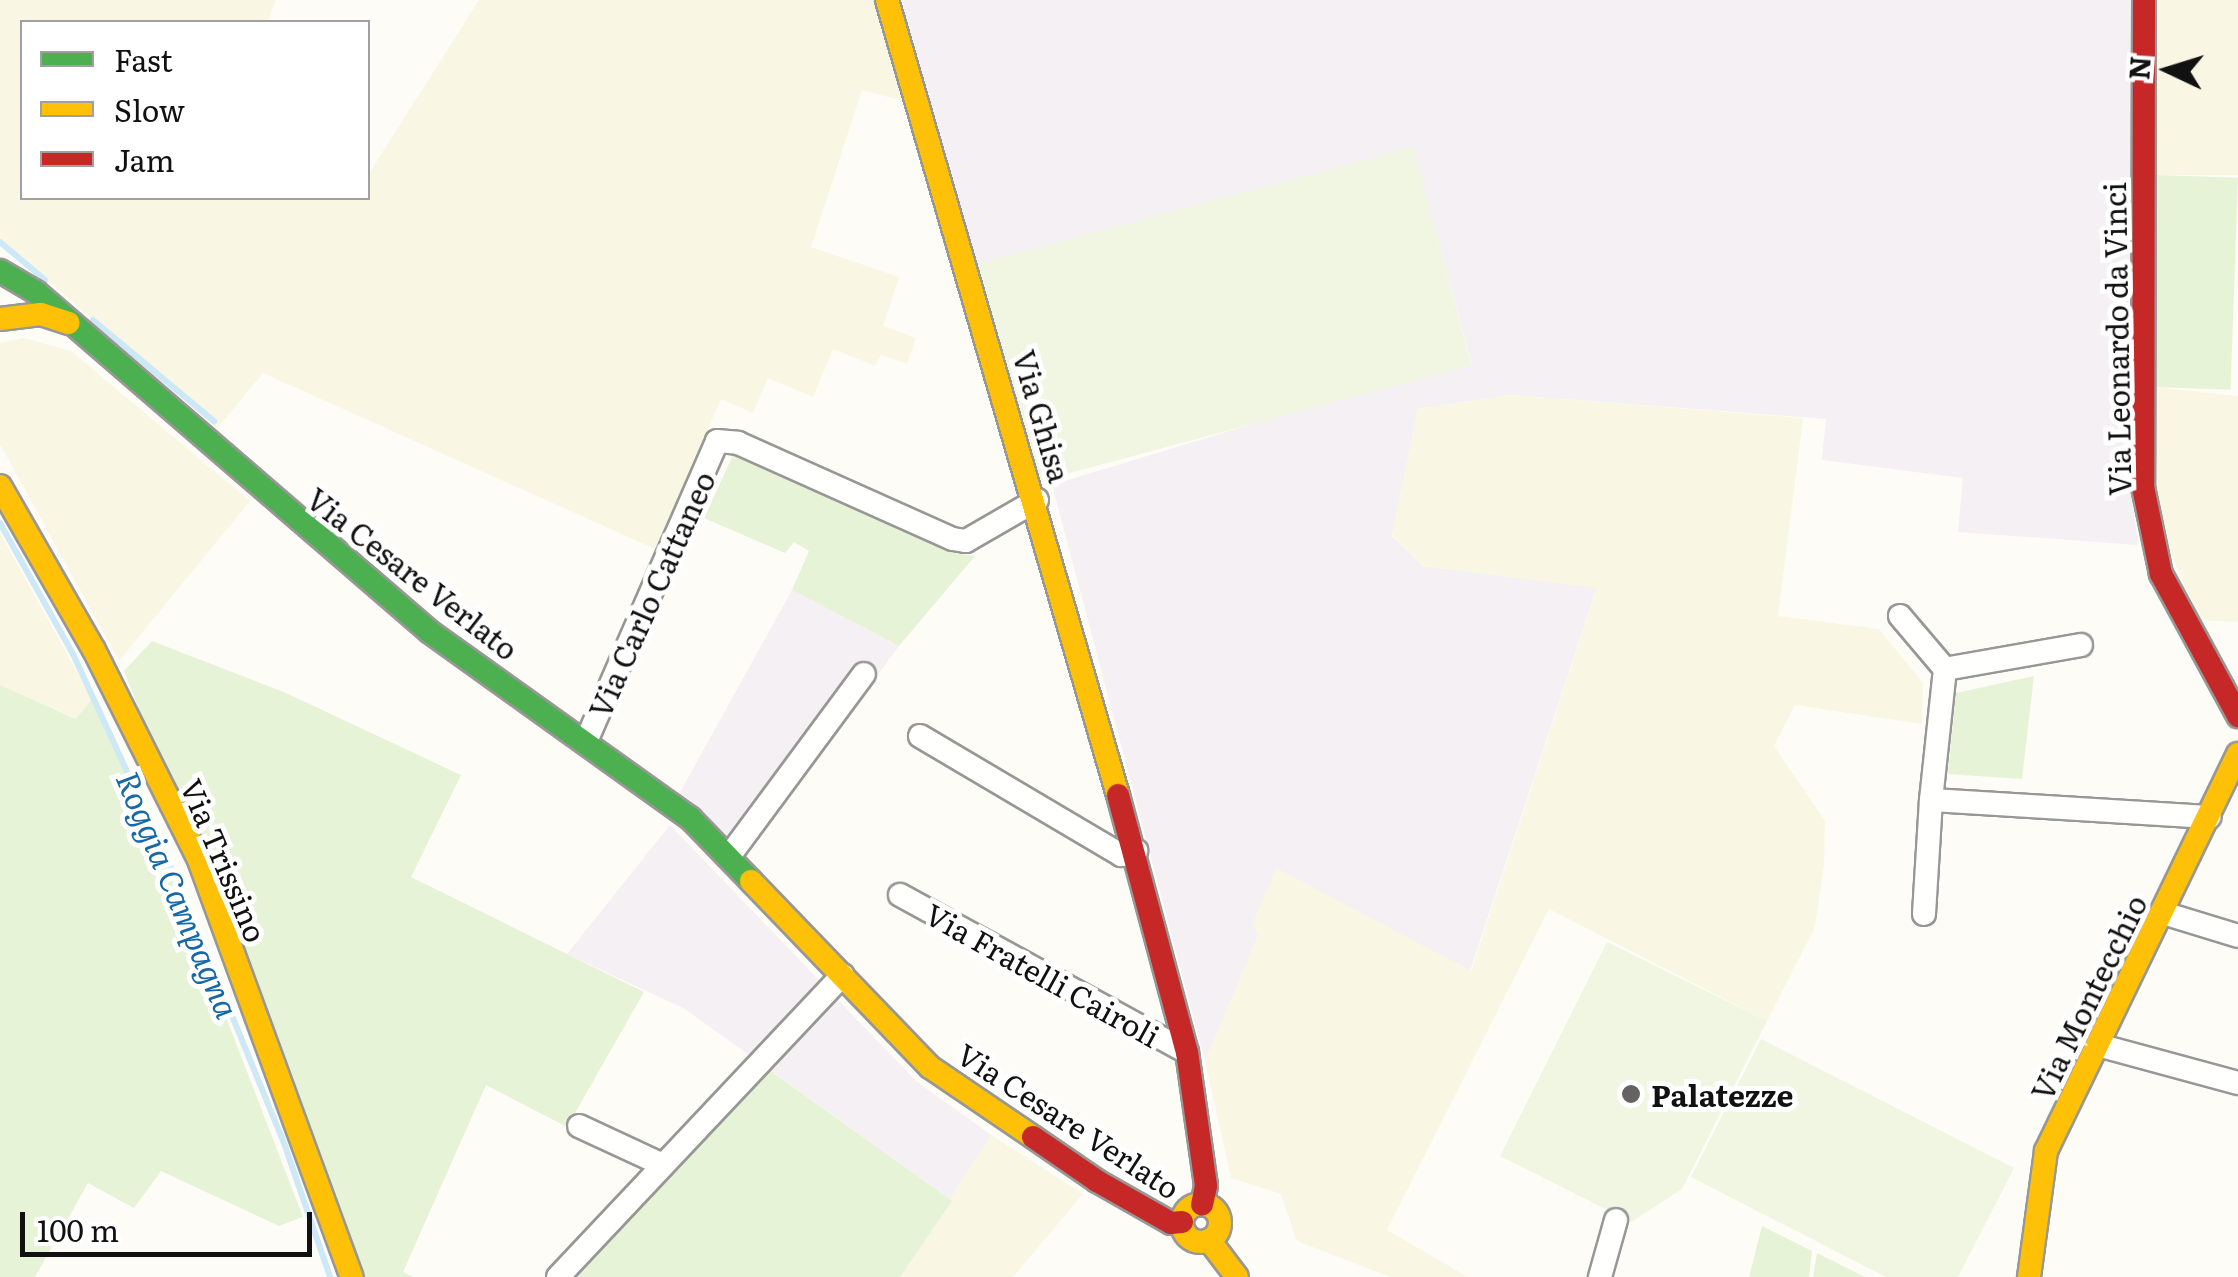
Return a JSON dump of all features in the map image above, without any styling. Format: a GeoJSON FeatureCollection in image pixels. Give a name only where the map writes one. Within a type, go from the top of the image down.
{"type":"FeatureCollection","features":[{"type":"Feature","properties":{"kind":"street","name":"Via Ghisa"},"geometry":{"type":"LineString","coordinates":[[888,0],[1037,500],[1136,851],[1186,1052],[1206,1186],[1202,1204]]}},
{"type":"Feature","properties":{"kind":"street","name":"Via Leonardo da Vinci"},"geometry":{"type":"LineString","coordinates":[[2144,0],[2143,487],[2161,574],[2238,716]]}},
{"type":"Feature","properties":{"kind":"street","name":"Via Cesare Verlato"},"geometry":{"type":"LineString","coordinates":[[0,271],[70,323],[416,620],[587,739],[730,855],[930,1067],[982,1107],[1097,1182],[1171,1223],[1182,1222]]}},
{"type":"Feature","properties":{"kind":"street"},"geometry":{"type":"LineString","coordinates":[[0,319],[41,314],[70,323]]}},
{"type":"Feature","properties":{"kind":"street","name":"Via Carlo Cattaneo"},"geometry":{"type":"LineString","coordinates":[[587,739],[717,441],[738,443],[953,539],[966,541],[1037,500]]}},
{"type":"Feature","properties":{"kind":"street","name":"Via Trissino"},"geometry":{"type":"LineString","coordinates":[[0,486],[94,650],[199,860],[352,1277]]}},
{"type":"Feature","properties":{"kind":"street"},"geometry":{"type":"LineString","coordinates":[[1900,616],[1946,669],[1931,800],[1924,914]]}},
{"type":"Feature","properties":{"kind":"street"},"geometry":{"type":"LineString","coordinates":[[1946,669],[2081,645]]}},
{"type":"Feature","properties":{"kind":"street"},"geometry":{"type":"LineString","coordinates":[[730,855],[864,674]]}},
{"type":"Feature","properties":{"kind":"street"},"geometry":{"type":"LineString","coordinates":[[920,736],[1121,855],[1136,851]]}},
{"type":"Feature","properties":{"kind":"street","name":"Via Montecchio"},"geometry":{"type":"LineString","coordinates":[[2029,1277],[2046,1151],[2238,754]]}},
{"type":"Feature","properties":{"kind":"street"},"geometry":{"type":"LineString","coordinates":[[1931,800],[2209,817]]}},
{"type":"Feature","properties":{"kind":"street","name":"Via Fratelli Cairoli"},"geometry":{"type":"LineString","coordinates":[[900,895],[1186,1052]]}},
{"type":"Feature","properties":{"kind":"street"},"geometry":{"type":"LineString","coordinates":[[2163,912],[2238,936]]}},
{"type":"Feature","properties":{"kind":"street"},"geometry":{"type":"LineString","coordinates":[[558,1277],[844,975]]}},
{"type":"Feature","properties":{"kind":"street"},"geometry":{"type":"LineString","coordinates":[[2098,1045],[2238,1083]]}},
{"type":"Feature","properties":{"kind":"street"},"geometry":{"type":"LineString","coordinates":[[580,1126],[661,1164]]}},
{"type":"Feature","properties":{"kind":"street","name":"Via Cesare Verlato"},"geometry":{"type":"LineString","coordinates":[[1182,1222],[1191,1207],[1202,1204],[1219,1220],[1208,1240]]}},
{"type":"Feature","properties":{"kind":"street"},"geometry":{"type":"LineString","coordinates":[[1600,1277],[1616,1220]]}},
{"type":"Feature","properties":{"kind":"street","name":"Via Cesare Verlato"},"geometry":{"type":"LineString","coordinates":[[1182,1222],[1192,1240],[1208,1240]]}},
{"type":"Feature","properties":{"kind":"street","name":"Via Cesare Verlato"},"geometry":{"type":"LineString","coordinates":[[1208,1240],[1237,1277]]}},
{"type":"Feature","properties":{"kind":"shaded area"},"geometry":{"type":"Polygon","coordinates":[[[0,0],[276,0],[268,20],[20,20],[20,200],[370,200],[370,172],[479,0],[874,0],[907,102],[862,90],[811,247],[899,277],[883,326],[916,338],[907,364],[881,355],[875,366],[833,349],[813,397],[768,378],[753,413],[721,399],[655,549],[263,373],[217,429],[0,238],[0,0]]]}},
{"type":"Feature","properties":{"kind":"shaded area"},"geometry":{"type":"Polygon","coordinates":[[[899,0],[2131,0],[2133,223],[2122,415],[2138,545],[1958,532],[1963,478],[1822,460],[1826,419],[1511,395],[1418,409],[1392,536],[1423,566],[1597,587],[1470,971],[1253,923],[1259,935],[1205,1061],[1052,485],[1374,387],[1472,365],[1413,148],[978,265],[899,0]]]}},
{"type":"Feature","properties":{"kind":"shaded area"},"geometry":{"type":"Polygon","coordinates":[[[2153,0],[2238,0],[2238,175],[2153,175],[2153,0]]]}},
{"type":"Feature","properties":{"kind":"shaded area"},"geometry":{"type":"Polygon","coordinates":[[[24,338],[71,351],[250,501],[119,661],[0,444],[0,343],[24,338]]]}},
{"type":"Feature","properties":{"kind":"shaded area"},"geometry":{"type":"Polygon","coordinates":[[[2152,387],[2238,396],[2238,622],[2200,620],[2169,550],[2159,517],[2152,387]]]}},
{"type":"Feature","properties":{"kind":"shaded area"},"geometry":{"type":"Polygon","coordinates":[[[1511,395],[1803,418],[1778,616],[1879,629],[1923,683],[1922,724],[1795,705],[1774,746],[1825,821],[1824,864],[1815,927],[1767,1021],[1549,909],[1387,1230],[1468,1277],[1390,1277],[1297,1241],[1281,1194],[1231,1178],[1205,1061],[1258,935],[1253,923],[1276,868],[1471,971],[1597,588],[1423,566],[1392,535],[1418,409],[1511,395]]]}},
{"type":"Feature","properties":{"kind":"shaded area"},"geometry":{"type":"Polygon","coordinates":[[[0,533],[92,699],[77,719],[0,685],[0,533]]]}},
{"type":"Feature","properties":{"kind":"shaded area"},"geometry":{"type":"Polygon","coordinates":[[[792,590],[899,646],[746,853],[678,796],[792,590]]]}},
{"type":"Feature","properties":{"kind":"shaded area"},"geometry":{"type":"Polygon","coordinates":[[[670,825],[916,1081],[991,1135],[952,1201],[685,1009],[567,954],[670,825]]]}},
{"type":"Feature","properties":{"kind":"shaded area"},"geometry":{"type":"Polygon","coordinates":[[[991,1135],[1083,1194],[1013,1277],[900,1277],[991,1135]]]}},
{"type":"Feature","properties":{"kind":"green space"},"geometry":{"type":"Polygon","coordinates":[[[1413,147],[1471,365],[1036,482],[977,264],[1413,147]]]}},
{"type":"Feature","properties":{"kind":"green space"},"geometry":{"type":"Polygon","coordinates":[[[2157,175],[2238,178],[2231,390],[2150,387],[2157,175]]]}},
{"type":"Feature","properties":{"kind":"green space"},"geometry":{"type":"Polygon","coordinates":[[[733,455],[954,553],[975,556],[899,646],[792,590],[809,551],[794,542],[785,553],[704,518],[733,455]]]}},
{"type":"Feature","properties":{"kind":"green space"},"geometry":{"type":"Polygon","coordinates":[[[152,641],[286,693],[461,775],[411,877],[644,992],[567,1127],[486,1085],[403,1272],[413,1277],[362,1277],[124,671],[152,641]]]}},
{"type":"Feature","properties":{"kind":"green space"},"geometry":{"type":"Polygon","coordinates":[[[2034,676],[2022,779],[1948,774],[1956,693],[2034,676]]]}},
{"type":"Feature","properties":{"kind":"green space"},"geometry":{"type":"Polygon","coordinates":[[[0,685],[76,719],[92,699],[167,864],[303,1217],[279,1226],[161,1171],[134,1208],[88,1183],[35,1277],[0,1277],[0,685]]]}},
{"type":"Feature","properties":{"kind":"green space","name":"Palatezze"},"geometry":{"type":"Polygon","coordinates":[[[1607,942],[1767,1021],[1682,1189],[1631,1222],[1500,1156],[1607,942]]]}},
{"type":"Feature","properties":{"kind":"green space"},"geometry":{"type":"Polygon","coordinates":[[[1761,1039],[2014,1168],[1958,1277],[1886,1277],[1691,1177],[1761,1039]]]}},
{"type":"Feature","properties":{"kind":"green space"},"geometry":{"type":"Polygon","coordinates":[[[761,1064],[952,1201],[900,1277],[557,1277],[761,1064]]]}},
{"type":"Feature","properties":{"kind":"green space"},"geometry":{"type":"Polygon","coordinates":[[[1762,1226],[1812,1251],[1809,1277],[1749,1277],[1762,1226]]]}},
{"type":"Feature","properties":{"kind":"green space"},"geometry":{"type":"Polygon","coordinates":[[[1817,1253],[1865,1277],[1813,1277],[1817,1253]]]}},
{"type":"Feature","properties":{"kind":"waterway"},"geometry":{"type":"LineString","coordinates":[[0,242],[45,280]]}},
{"type":"Feature","properties":{"kind":"waterway"},"geometry":{"type":"LineString","coordinates":[[93,320],[214,421]]}},
{"type":"Feature","properties":{"kind":"waterway","name":"Roggia Campagna"},"geometry":{"type":"LineString","coordinates":[[0,523],[73,654],[175,876],[285,1146],[330,1277]]}},
{"type":"Feature","properties":{"kind":"traffic: fast"},"geometry":{"type":"LineString","coordinates":[[0,271],[36,292],[430,632],[690,818],[751,881]]}},
{"type":"Feature","properties":{"kind":"traffic: slow"},"geometry":{"type":"LineString","coordinates":[[887,0],[1118,795]]}},
{"type":"Feature","properties":{"kind":"traffic: slow"},"geometry":{"type":"LineString","coordinates":[[0,319],[41,314],[69,323]]}},
{"type":"Feature","properties":{"kind":"traffic: slow"},"geometry":{"type":"LineString","coordinates":[[0,486],[94,650],[199,860],[352,1277]]}},
{"type":"Feature","properties":{"kind":"traffic: slow"},"geometry":{"type":"LineString","coordinates":[[2029,1277],[2046,1151],[2238,754]]}},
{"type":"Feature","properties":{"kind":"traffic: slow"},"geometry":{"type":"LineString","coordinates":[[751,881],[930,1067],[1033,1137]]}},
{"type":"Feature","properties":{"kind":"traffic: slow"},"geometry":{"type":"LineString","coordinates":[[1201,1204],[1214,1210],[1220,1223],[1214,1236],[1201,1242],[1188,1236],[1182,1223],[1188,1210],[1201,1204]]}},
{"type":"Feature","properties":{"kind":"traffic: slow"},"geometry":{"type":"LineString","coordinates":[[1209,1240],[1237,1277]]}},
{"type":"Feature","properties":{"kind":"traffic: jam"},"geometry":{"type":"LineString","coordinates":[[2144,0],[2143,487],[2161,574],[2238,716]]}},
{"type":"Feature","properties":{"kind":"traffic: jam"},"geometry":{"type":"LineString","coordinates":[[1118,795],[1187,1052],[1206,1186],[1202,1205]]}},
{"type":"Feature","properties":{"kind":"traffic: jam"},"geometry":{"type":"LineString","coordinates":[[1033,1137],[1097,1181],[1171,1223],[1182,1222]]}},
{"type":"Feature","properties":{"kind":"place","name":"Palatezze"},"geometry":{"type":"Point","coordinates":[1631,1094]}}]}
